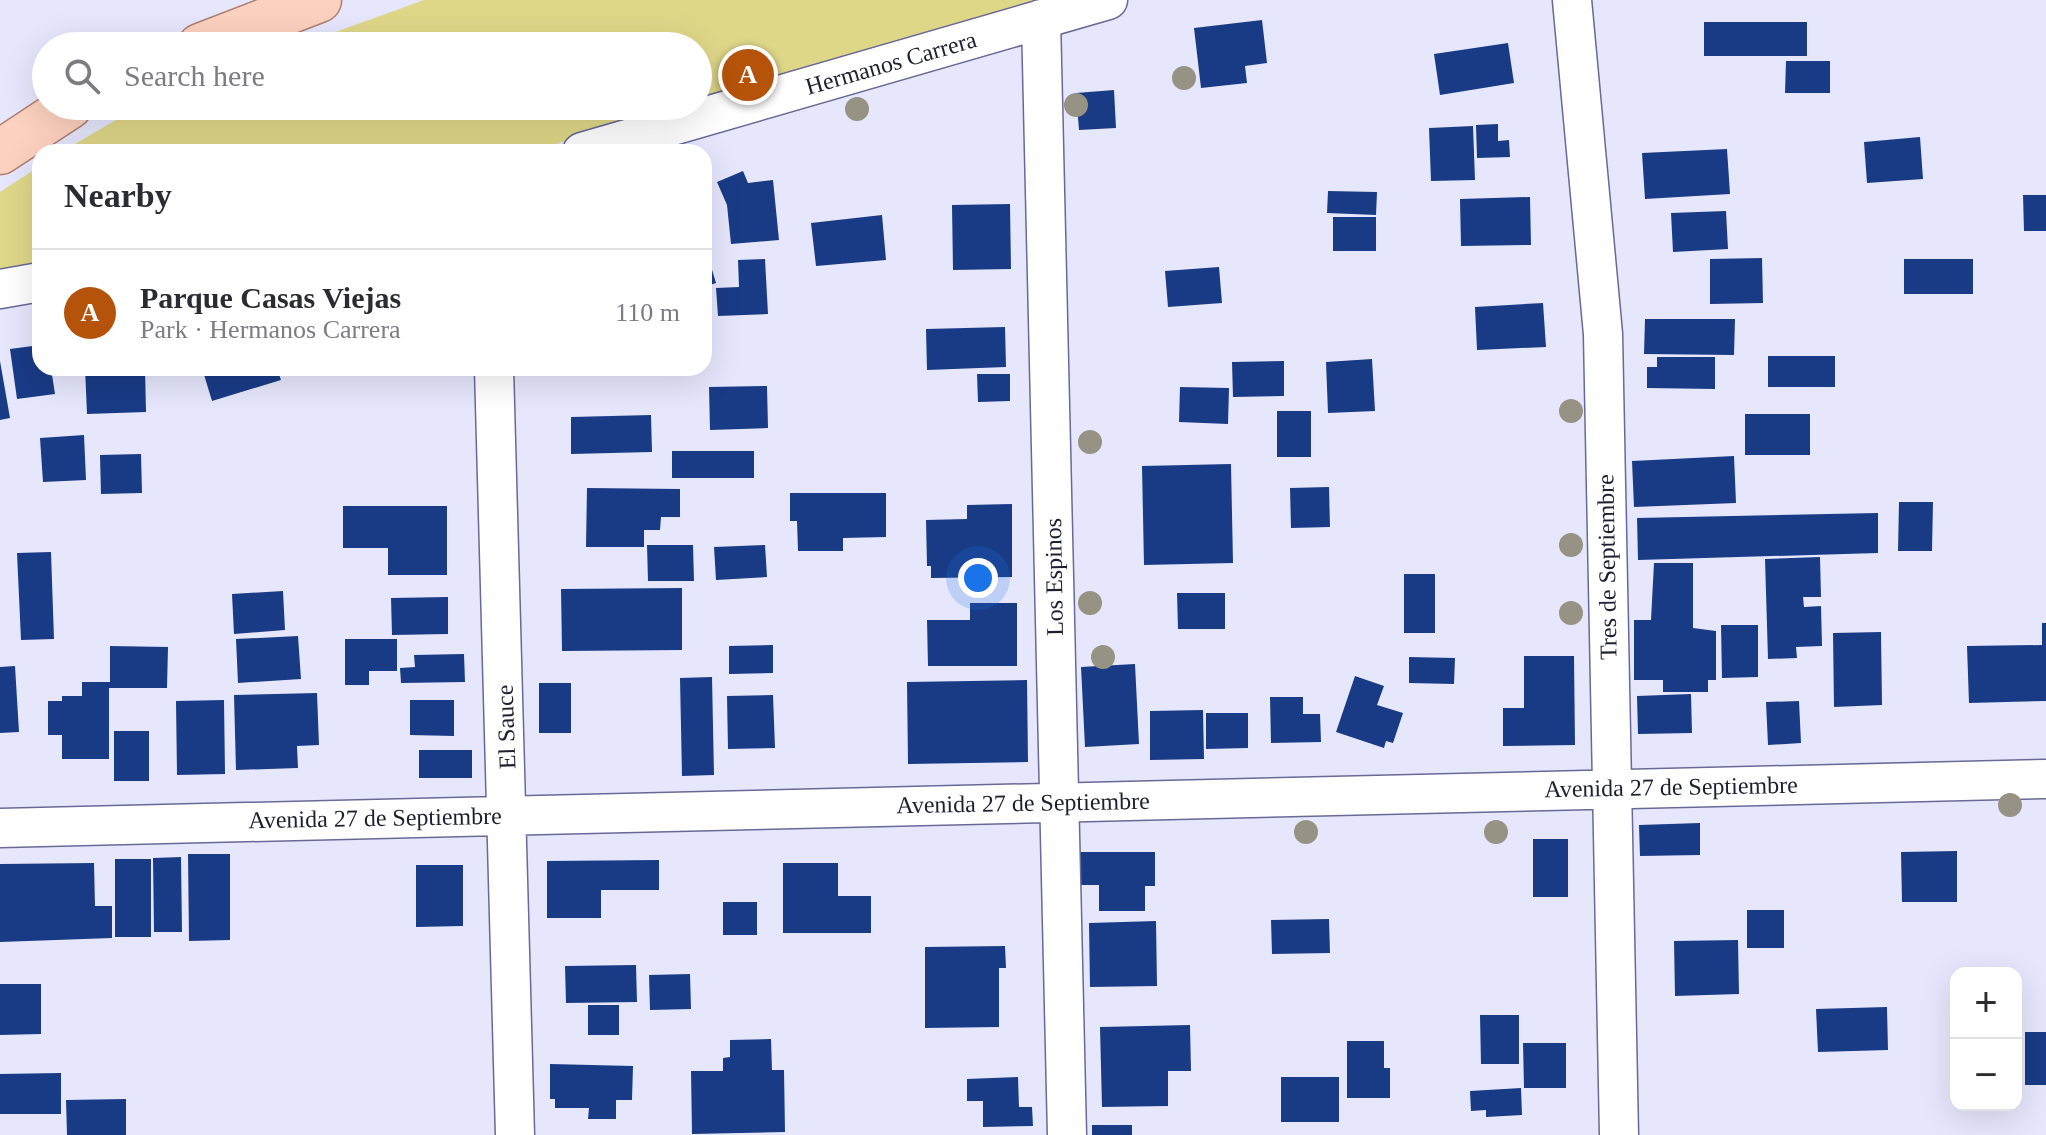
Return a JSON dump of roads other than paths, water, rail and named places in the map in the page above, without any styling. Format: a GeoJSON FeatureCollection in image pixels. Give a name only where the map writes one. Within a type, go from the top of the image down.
{"type":"FeatureCollection","features":[{"type":"Feature","properties":{"kind":"main road"},"geometry":{"type":"LineString","coordinates":[[236,32],[319,0]]}},
{"type":"Feature","properties":{"kind":"main road"},"geometry":{"type":"LineString","coordinates":[[0,152],[49,120]]}},
{"type":"Feature","properties":{"kind":"street","name":"Hermanos Carrera"},"geometry":{"type":"LineString","coordinates":[[712,114],[1108,0]]}},
{"type":"Feature","properties":{"kind":"street","name":"Tres de Septiembre"},"geometry":{"type":"LineString","coordinates":[[1572,0],[1603,334],[1619,1135]]}},
{"type":"Feature","properties":{"kind":"street","name":"Los Espinos"},"geometry":{"type":"LineString","coordinates":[[1041,19],[1067,1135]]}},
{"type":"Feature","properties":{"kind":"street","name":"Hermanos Carrera"},"geometry":{"type":"LineString","coordinates":[[610,144],[692,120]]}},
{"type":"Feature","properties":{"kind":"street"},"geometry":{"type":"LineString","coordinates":[[0,289],[32,283]]}},
{"type":"Feature","properties":{"kind":"street","name":"El Sauce"},"geometry":{"type":"LineString","coordinates":[[494,376],[515,1135]]}},
{"type":"Feature","properties":{"kind":"street","name":"Avenida 27 de Septiembre"},"geometry":{"type":"LineString","coordinates":[[0,828],[2046,779]]}},
{"type":"Feature","properties":{"kind":"place","name":"Parque Casas Viejas"},"geometry":{"type":"Point","coordinates":[748,75]}}]}
